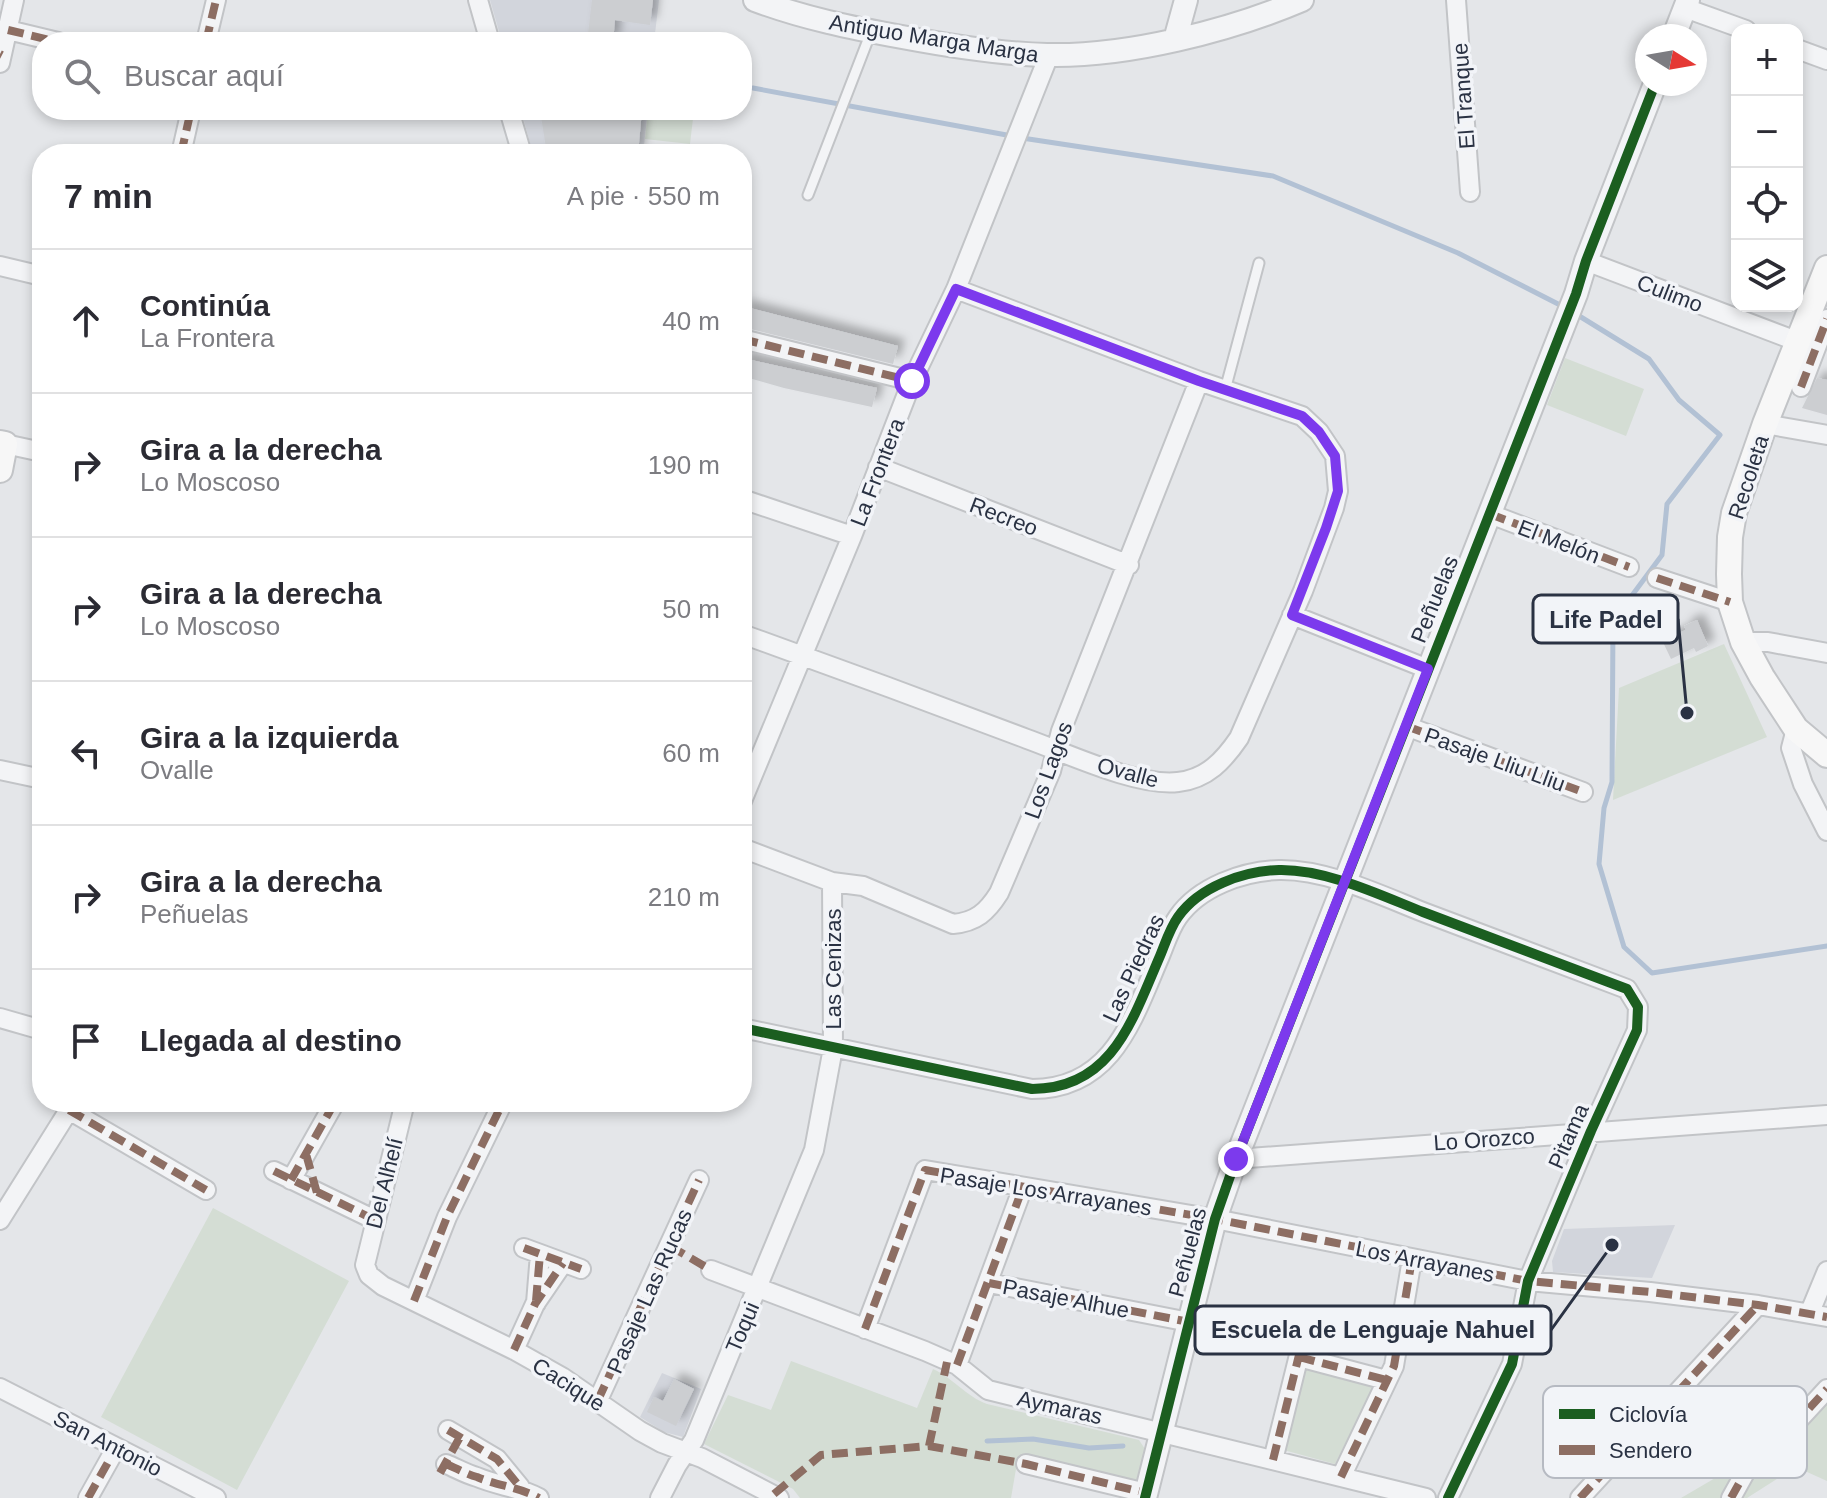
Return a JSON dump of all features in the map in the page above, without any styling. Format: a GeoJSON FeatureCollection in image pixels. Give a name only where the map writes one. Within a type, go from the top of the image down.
{"type":"FeatureCollection","features":[{"type":"Feature","properties":{"kind":"main road","name":"Recoleta"},"geometry":{"type":"LineString","coordinates":[[1827,268],[1765,424],[1734,513],[1730,537],[1730,602],[1743,642],[1768,689],[1796,729],[1827,755]]}},
{"type":"Feature","properties":{"kind":"main road"},"geometry":{"type":"LineString","coordinates":[[0,470],[2,443]]}},
{"type":"Feature","properties":{"kind":"street"},"geometry":{"type":"LineString","coordinates":[[1,57],[14,0]]}},
{"type":"Feature","properties":{"kind":"street"},"geometry":{"type":"LineString","coordinates":[[208,32],[216,0]]}},
{"type":"Feature","properties":{"kind":"street"},"geometry":{"type":"LineString","coordinates":[[478,0],[487,32]]}},
{"type":"Feature","properties":{"kind":"street","name":"Antiguo Marga Marga"},"geometry":{"type":"LineString","coordinates":[[755,0],[793,14],[871,32],[983,50],[1049,55],[1112,50],[1175,40],[1302,0]]}},
{"type":"Feature","properties":{"kind":"street"},"geometry":{"type":"LineString","coordinates":[[1175,40],[1186,0]]}},
{"type":"Feature","properties":{"kind":"street","name":"El Tranque"},"geometry":{"type":"LineString","coordinates":[[1456,0],[1470,192]]}},
{"type":"Feature","properties":{"kind":"street"},"geometry":{"type":"LineString","coordinates":[[1678,24],[1686,4],[1732,24]]}},
{"type":"Feature","properties":{"kind":"street"},"geometry":{"type":"LineString","coordinates":[[8,30],[32,36]]}},
{"type":"Feature","properties":{"kind":"street"},"geometry":{"type":"LineString","coordinates":[[1803,51],[1827,60]]}},
{"type":"Feature","properties":{"kind":"street","name":"La Frontera"},"geometry":{"type":"LineString","coordinates":[[752,777],[852,536],[912,381],[956,289],[1049,55]]}},
{"type":"Feature","properties":{"kind":"street","name":"Peñuelas"},"geometry":{"type":"LineString","coordinates":[[1146,1495],[1215,1219],[1236,1159],[1576,294],[1650,96]]}},
{"type":"Feature","properties":{"kind":"street"},"geometry":{"type":"LineString","coordinates":[[183,144],[189,120]]}},
{"type":"Feature","properties":{"kind":"street"},"geometry":{"type":"LineString","coordinates":[[512,120],[519,144]]}},
{"type":"Feature","properties":{"kind":"street","name":"Culimo"},"geometry":{"type":"LineString","coordinates":[[1586,261],[1799,342]]}},
{"type":"Feature","properties":{"kind":"street"},"geometry":{"type":"LineString","coordinates":[[0,266],[32,274]]}},
{"type":"Feature","properties":{"kind":"street","name":"Ovalle"},"geometry":{"type":"LineString","coordinates":[[752,638],[1057,750],[1153,782],[1188,781],[1204,775],[1222,760],[1239,738],[1334,508],[1338,491],[1335,456],[1319,432],[1302,416],[1199,381],[956,289]]}},
{"type":"Feature","properties":{"kind":"street"},"geometry":{"type":"LineString","coordinates":[[1801,387],[1827,319]]}},
{"type":"Feature","properties":{"kind":"street"},"geometry":{"type":"LineString","coordinates":[[752,341],[912,381]]}},
{"type":"Feature","properties":{"kind":"street","name":"Los Lagos"},"geometry":{"type":"LineString","coordinates":[[752,852],[832,882],[863,886],[953,924],[980,917],[999,893],[1051,771],[1061,731],[1199,381]]}},
{"type":"Feature","properties":{"kind":"street"},"geometry":{"type":"LineString","coordinates":[[1765,424],[1827,435]]}},
{"type":"Feature","properties":{"kind":"street"},"geometry":{"type":"LineString","coordinates":[[2,443],[32,450]]}},
{"type":"Feature","properties":{"kind":"street","name":"Recreo"},"geometry":{"type":"LineString","coordinates":[[878,467],[1129,565]]}},
{"type":"Feature","properties":{"kind":"street"},"geometry":{"type":"LineString","coordinates":[[752,502],[852,536]]}},
{"type":"Feature","properties":{"kind":"street","name":"El Melón"},"geometry":{"type":"LineString","coordinates":[[1490,514],[1629,567]]}},
{"type":"Feature","properties":{"kind":"street"},"geometry":{"type":"LineString","coordinates":[[1657,578],[1730,602]]}},
{"type":"Feature","properties":{"kind":"street"},"geometry":{"type":"LineString","coordinates":[[1292,615],[1428,669]]}},
{"type":"Feature","properties":{"kind":"street"},"geometry":{"type":"LineString","coordinates":[[1743,642],[1768,642],[1827,653]]}},
{"type":"Feature","properties":{"kind":"street","name":"Pasaje Lliu Lliu"},"geometry":{"type":"LineString","coordinates":[[1406,726],[1583,792]]}},
{"type":"Feature","properties":{"kind":"street"},"geometry":{"type":"LineString","coordinates":[[1796,729],[1791,748],[1803,784],[1827,831]]}},
{"type":"Feature","properties":{"kind":"street"},"geometry":{"type":"LineString","coordinates":[[0,770],[32,777]]}},
{"type":"Feature","properties":{"kind":"street","name":"Las Piedras"},"geometry":{"type":"LineString","coordinates":[[752,1030],[1032,1089],[1051,1089],[1071,1083],[1096,1069],[1115,1050],[1129,1027],[1178,917],[1225,881],[1257,871],[1283,870],[1344,882],[1627,989],[1638,1007]]}},
{"type":"Feature","properties":{"kind":"street","name":"Las Cenizas"},"geometry":{"type":"LineString","coordinates":[[814,1150],[833,1048],[832,882]]}},
{"type":"Feature","properties":{"kind":"street","name":"Pitama"},"geometry":{"type":"LineString","coordinates":[[1448,1498],[1512,1364],[1528,1281],[1637,1030],[1638,1007]]}},
{"type":"Feature","properties":{"kind":"street"},"geometry":{"type":"LineString","coordinates":[[0,1018],[32,1027]]}},
{"type":"Feature","properties":{"kind":"street"},"geometry":{"type":"LineString","coordinates":[[0,1220],[67,1112]]}},
{"type":"Feature","properties":{"kind":"street"},"geometry":{"type":"LineString","coordinates":[[81,1112],[206,1190]]}},
{"type":"Feature","properties":{"kind":"street"},"geometry":{"type":"LineString","coordinates":[[291,1180],[329,1112]]}},
{"type":"Feature","properties":{"kind":"street","name":"Del Alhelí"},"geometry":{"type":"LineString","coordinates":[[365,1265],[402,1112]]}},
{"type":"Feature","properties":{"kind":"street"},"geometry":{"type":"LineString","coordinates":[[414,1301],[447,1217],[498,1112]]}},
{"type":"Feature","properties":{"kind":"street","name":"Lo Orozco"},"geometry":{"type":"LineString","coordinates":[[1236,1159],[1827,1115]]}},
{"type":"Feature","properties":{"kind":"street","name":"Toqui"},"geometry":{"type":"LineString","coordinates":[[660,1498],[694,1440],[814,1150]]}},
{"type":"Feature","properties":{"kind":"street"},"geometry":{"type":"LineString","coordinates":[[306,1154],[317,1193]]}},
{"type":"Feature","properties":{"kind":"street","name":"Pasaje Los Arrayanes"},"geometry":{"type":"LineString","coordinates":[[865,1329],[925,1170],[1215,1219]]}},
{"type":"Feature","properties":{"kind":"street"},"geometry":{"type":"LineString","coordinates":[[274,1171],[375,1220]]}},
{"type":"Feature","properties":{"kind":"street","name":"Pasaje Las Rucas"},"geometry":{"type":"LineString","coordinates":[[598,1400],[699,1180]]}},
{"type":"Feature","properties":{"kind":"street"},"geometry":{"type":"LineString","coordinates":[[957,1365],[1023,1187]]}},
{"type":"Feature","properties":{"kind":"street","name":"Los Arrayanes"},"geometry":{"type":"LineString","coordinates":[[1215,1219],[1528,1281],[1758,1305],[1818,1315]]}},
{"type":"Feature","properties":{"kind":"street"},"geometry":{"type":"LineString","coordinates":[[535,1304],[532,1251],[581,1269]]}},
{"type":"Feature","properties":{"kind":"street"},"geometry":{"type":"LineString","coordinates":[[1341,1477],[1394,1366],[1412,1259]]}},
{"type":"Feature","properties":{"kind":"street"},"geometry":{"type":"LineString","coordinates":[[514,1350],[535,1304],[563,1263]]}},
{"type":"Feature","properties":{"kind":"street","name":"Cacique"},"geometry":{"type":"LineString","coordinates":[[365,1265],[369,1275],[383,1286],[514,1350],[598,1400],[640,1431],[662,1443],[686,1450],[779,1498]]}},
{"type":"Feature","properties":{"kind":"street","name":"Aymaras"},"geometry":{"type":"LineString","coordinates":[[711,1270],[957,1365],[988,1390],[1426,1498]]}},
{"type":"Feature","properties":{"kind":"street"},"geometry":{"type":"LineString","coordinates":[[1818,1315],[1827,1271]]}},
{"type":"Feature","properties":{"kind":"street","name":"Pasaje Alhue"},"geometry":{"type":"LineString","coordinates":[[989,1283],[1189,1322]]}},
{"type":"Feature","properties":{"kind":"street"},"geometry":{"type":"LineString","coordinates":[[1683,1386],[1758,1305]]}},
{"type":"Feature","properties":{"kind":"street"},"geometry":{"type":"LineString","coordinates":[[1273,1460],[1301,1348],[1386,1380]]}},
{"type":"Feature","properties":{"kind":"street","name":"San Antonio"},"geometry":{"type":"LineString","coordinates":[[0,1388],[216,1498]]}},
{"type":"Feature","properties":{"kind":"street"},"geometry":{"type":"LineString","coordinates":[[1807,1411],[1827,1389]]}},
{"type":"Feature","properties":{"kind":"street"},"geometry":{"type":"LineString","coordinates":[[520,1487],[443,1468],[454,1434],[497,1459],[520,1487],[539,1498]]}},
{"type":"Feature","properties":{"kind":"street"},"geometry":{"type":"LineString","coordinates":[[88,1498],[116,1448]]}},
{"type":"Feature","properties":{"kind":"street"},"geometry":{"type":"LineString","coordinates":[[1026,1464],[1146,1495]]}},
{"type":"Feature","properties":{"kind":"street"},"geometry":{"type":"LineString","coordinates":[[1580,1498],[1598,1478]]}},
{"type":"Feature","properties":{"kind":"street"},"geometry":{"type":"LineString","coordinates":[[1731,1498],[1742,1478]]}},
{"type":"Feature","properties":{"kind":"lane"},"geometry":{"type":"LineString","coordinates":[[808,195],[871,32]]}},
{"type":"Feature","properties":{"kind":"lane"},"geometry":{"type":"LineString","coordinates":[[1225,390],[1259,263]]}},
{"type":"Feature","properties":{"kind":"shaded area"},"geometry":{"type":"Polygon","coordinates":[[[490,0],[659,0],[655,32],[499,32],[490,0]]]}},
{"type":"Feature","properties":{"kind":"shaded area"},"geometry":{"type":"Polygon","coordinates":[[[524,120],[647,120],[644,144],[530,144],[524,120]]]}},
{"type":"Feature","properties":{"kind":"shaded area"},"geometry":{"type":"Polygon","coordinates":[[[647,120],[693,120],[690,144],[645,139],[647,120]]]}},
{"type":"Feature","properties":{"kind":"shaded area"},"geometry":{"type":"Polygon","coordinates":[[[1565,358],[1644,389],[1626,436],[1547,405],[1565,358]]]}},
{"type":"Feature","properties":{"kind":"shaded area"},"geometry":{"type":"Polygon","coordinates":[[[1724,644],[1767,737],[1613,800],[1619,688],[1724,644]]]}},
{"type":"Feature","properties":{"kind":"shaded area"},"geometry":{"type":"Polygon","coordinates":[[[213,1208],[349,1281],[237,1490],[101,1417],[213,1208]]]}},
{"type":"Feature","properties":{"kind":"shaded area"},"geometry":{"type":"Polygon","coordinates":[[[1675,1225],[1652,1278],[1553,1272],[1552,1261],[1564,1229],[1675,1225]]]}},
{"type":"Feature","properties":{"kind":"shaded area"},"geometry":{"type":"Polygon","coordinates":[[[791,1361],[917,1408],[933,1369],[987,1404],[1139,1440],[1145,1449],[1138,1480],[1126,1482],[1026,1459],[1016,1469],[1011,1498],[800,1498],[793,1489],[704,1444],[728,1395],[771,1410],[791,1361]]]}},
{"type":"Feature","properties":{"kind":"shaded area"},"geometry":{"type":"Polygon","coordinates":[[[1301,1365],[1375,1384],[1335,1464],[1280,1449],[1301,1365]]]}},
{"type":"Feature","properties":{"kind":"shaded area"},"geometry":{"type":"Polygon","coordinates":[[[662,1373],[701,1389],[683,1437],[664,1432],[640,1417],[662,1373]]]}},
{"type":"Feature","properties":{"kind":"shaded area"},"geometry":{"type":"Polygon","coordinates":[[[1827,1398],[1827,1481],[1807,1472],[1807,1418],[1827,1398]]]}},
{"type":"Feature","properties":{"kind":"shaded area"},"geometry":{"type":"Polygon","coordinates":[[[1715,1478],[1733,1478],[1722,1498],[1681,1498],[1715,1478]]]}},
{"type":"Feature","properties":{"kind":"shaded area"},"geometry":{"type":"Polygon","coordinates":[[[1779,1478],[1747,1498],[1739,1498],[1746,1480],[1779,1478]]]}},
{"type":"Feature","properties":{"kind":"building"},"geometry":{"type":"Polygon","coordinates":[[[592,0],[653,0],[650,25],[615,20],[614,32],[588,32],[592,0]]]}},
{"type":"Feature","properties":{"kind":"building"},"geometry":{"type":"Polygon","coordinates":[[[542,120],[641,120],[639,144],[545,144],[542,120]]]}},
{"type":"Feature","properties":{"kind":"building"},"geometry":{"type":"Polygon","coordinates":[[[752,309],[898,346],[893,364],[752,329],[752,309]]]}},
{"type":"Feature","properties":{"kind":"building"},"geometry":{"type":"Polygon","coordinates":[[[752,360],[877,388],[872,407],[752,379],[752,360]]]}},
{"type":"Feature","properties":{"kind":"building"},"geometry":{"type":"Polygon","coordinates":[[[1817,378],[1827,380],[1827,415],[1802,408],[1817,378]]]}},
{"type":"Feature","properties":{"kind":"building"},"geometry":{"type":"Polygon","coordinates":[[[1697,620],[1708,646],[1696,652],[1694,648],[1671,659],[1662,640],[1686,630],[1684,626],[1697,620]]]}},
{"type":"Feature","properties":{"kind":"building"},"geometry":{"type":"Polygon","coordinates":[[[674,1379],[694,1389],[676,1426],[647,1412],[654,1397],[663,1401],[674,1379]]]}},
{"type":"Feature","properties":{"kind":"waterway"},"geometry":{"type":"LineString","coordinates":[[753,88],[1012,136]]}},
{"type":"Feature","properties":{"kind":"waterway"},"geometry":{"type":"LineString","coordinates":[[1022,138],[1273,176],[1458,253],[1564,307]]}},
{"type":"Feature","properties":{"kind":"waterway"},"geometry":{"type":"LineString","coordinates":[[1576,314],[1649,359],[1679,400],[1720,435],[1667,504],[1662,555],[1613,621],[1612,782],[1604,808],[1599,864],[1624,947],[1652,973],[1827,946]]}},
{"type":"Feature","properties":{"kind":"waterway"},"geometry":{"type":"LineString","coordinates":[[987,1441],[1033,1439],[1089,1448],[1123,1446]]}},
{"type":"Feature","properties":{"kind":"marked path"},"geometry":{"type":"LineString","coordinates":[[208,32],[216,0]]}},
{"type":"Feature","properties":{"kind":"marked path"},"geometry":{"type":"LineString","coordinates":[[8,30],[32,36]]}},
{"type":"Feature","properties":{"kind":"marked path"},"geometry":{"type":"LineString","coordinates":[[183,144],[189,120]]}},
{"type":"Feature","properties":{"kind":"marked path"},"geometry":{"type":"LineString","coordinates":[[1801,387],[1827,319]]}},
{"type":"Feature","properties":{"kind":"marked path"},"geometry":{"type":"LineString","coordinates":[[752,341],[912,381]]}},
{"type":"Feature","properties":{"kind":"marked path"},"geometry":{"type":"LineString","coordinates":[[1490,514],[1629,567]]}},
{"type":"Feature","properties":{"kind":"marked path"},"geometry":{"type":"LineString","coordinates":[[1657,578],[1730,602]]}},
{"type":"Feature","properties":{"kind":"marked path"},"geometry":{"type":"LineString","coordinates":[[1406,726],[1583,792]]}},
{"type":"Feature","properties":{"kind":"marked path"},"geometry":{"type":"LineString","coordinates":[[72,1112],[206,1190]]}},
{"type":"Feature","properties":{"kind":"marked path"},"geometry":{"type":"LineString","coordinates":[[291,1180],[329,1112]]}},
{"type":"Feature","properties":{"kind":"marked path"},"geometry":{"type":"LineString","coordinates":[[414,1301],[447,1217],[498,1112]]}},
{"type":"Feature","properties":{"kind":"marked path"},"geometry":{"type":"LineString","coordinates":[[306,1154],[317,1193]]}},
{"type":"Feature","properties":{"kind":"marked path"},"geometry":{"type":"LineString","coordinates":[[865,1329],[925,1170],[1215,1219],[1528,1281],[1758,1305],[1827,1317]]}},
{"type":"Feature","properties":{"kind":"marked path"},"geometry":{"type":"LineString","coordinates":[[274,1171],[375,1220]]}},
{"type":"Feature","properties":{"kind":"marked path"},"geometry":{"type":"LineString","coordinates":[[598,1400],[699,1180]]}},
{"type":"Feature","properties":{"kind":"marked path"},"geometry":{"type":"LineString","coordinates":[[957,1365],[1023,1187]]}},
{"type":"Feature","properties":{"kind":"marked path"},"geometry":{"type":"LineString","coordinates":[[670,1246],[711,1270]]}},
{"type":"Feature","properties":{"kind":"marked path"},"geometry":{"type":"LineString","coordinates":[[524,1248],[581,1269]]}},
{"type":"Feature","properties":{"kind":"marked path"},"geometry":{"type":"LineString","coordinates":[[536,1301],[540,1254]]}},
{"type":"Feature","properties":{"kind":"marked path"},"geometry":{"type":"LineString","coordinates":[[1341,1477],[1394,1366],[1412,1259]]}},
{"type":"Feature","properties":{"kind":"marked path"},"geometry":{"type":"LineString","coordinates":[[514,1350],[535,1304],[563,1263]]}},
{"type":"Feature","properties":{"kind":"marked path"},"geometry":{"type":"LineString","coordinates":[[989,1283],[1189,1322]]}},
{"type":"Feature","properties":{"kind":"marked path"},"geometry":{"type":"LineString","coordinates":[[1683,1386],[1758,1305]]}},
{"type":"Feature","properties":{"kind":"marked path"},"geometry":{"type":"LineString","coordinates":[[1273,1460],[1303,1339]]}},
{"type":"Feature","properties":{"kind":"marked path"},"geometry":{"type":"LineString","coordinates":[[1299,1357],[1386,1380]]}},
{"type":"Feature","properties":{"kind":"marked path"},"geometry":{"type":"LineString","coordinates":[[929,1446],[947,1362]]}},
{"type":"Feature","properties":{"kind":"marked path"},"geometry":{"type":"LineString","coordinates":[[1807,1411],[1827,1389]]}},
{"type":"Feature","properties":{"kind":"marked path"},"geometry":{"type":"LineString","coordinates":[[448,1430],[497,1459],[520,1487]]}},
{"type":"Feature","properties":{"kind":"marked path"},"geometry":{"type":"LineString","coordinates":[[440,1473],[460,1437]]}},
{"type":"Feature","properties":{"kind":"marked path"},"geometry":{"type":"LineString","coordinates":[[774,1494],[821,1455],[929,1446],[1026,1464],[1146,1493]]}},
{"type":"Feature","properties":{"kind":"marked path"},"geometry":{"type":"LineString","coordinates":[[88,1498],[116,1448]]}},
{"type":"Feature","properties":{"kind":"marked path"},"geometry":{"type":"LineString","coordinates":[[446,1464],[539,1498]]}},
{"type":"Feature","properties":{"kind":"marked path"},"geometry":{"type":"LineString","coordinates":[[1580,1498],[1598,1478]]}},
{"type":"Feature","properties":{"kind":"marked path"},"geometry":{"type":"LineString","coordinates":[[1731,1498],[1742,1478]]}},
{"type":"Feature","properties":{"kind":"cycle path"},"geometry":{"type":"LineString","coordinates":[[1145,1498],[1215,1219],[1236,1159],[1576,294],[1650,96]]}},
{"type":"Feature","properties":{"kind":"cycle path"},"geometry":{"type":"LineString","coordinates":[[752,1030],[1032,1089],[1060,1086],[1082,1077],[1101,1063],[1116,1046],[1140,1003],[1173,926],[1187,906],[1210,889],[1237,877],[1279,870],[1315,874],[1352,884],[1627,989],[1638,1007],[1637,1030],[1528,1281],[1512,1364],[1448,1498]]}},
{"type":"Feature","properties":{"kind":"place","name":"Life Padel"},"geometry":{"type":"Point","coordinates":[1687,713]}},
{"type":"Feature","properties":{"kind":"place","name":"Escuela de Lenguaje Nahuel"},"geometry":{"type":"Point","coordinates":[1612,1245]}},
{"type":"Feature","properties":{"kind":"route"},"geometry":{"type":"LineString","coordinates":[[912,381],[956,289],[1199,381],[1302,416],[1319,432],[1335,456],[1338,491],[1292,615],[1428,669],[1236,1159]]}}]}
